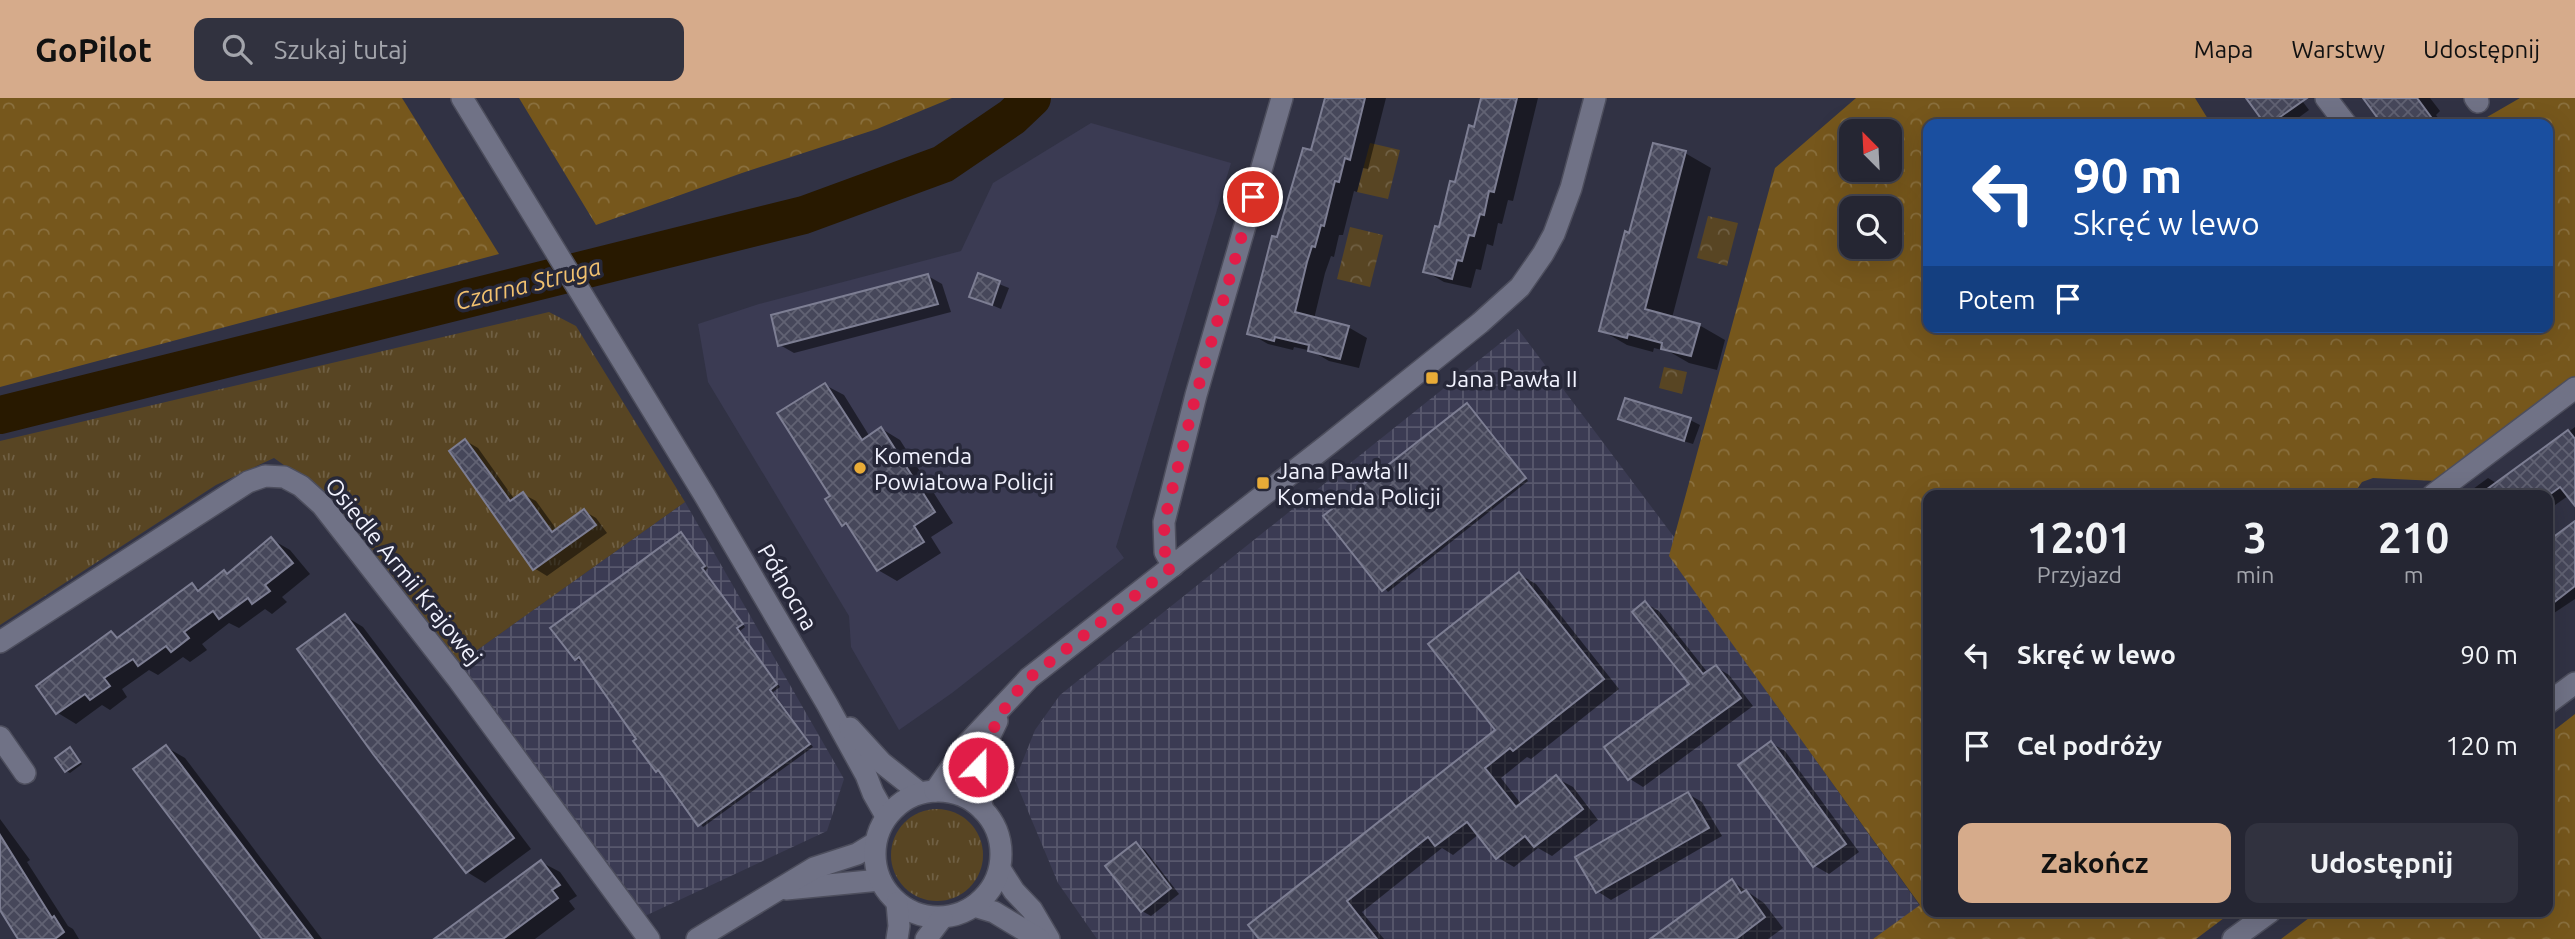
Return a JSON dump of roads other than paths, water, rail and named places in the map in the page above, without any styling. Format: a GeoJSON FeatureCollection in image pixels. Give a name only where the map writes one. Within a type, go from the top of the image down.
{"type":"FeatureCollection","features":[{"type":"Feature","properties":{"kind":"street","name":"Północna"},"geometry":{"type":"LineString","coordinates":[[462,98],[705,496],[827,704]]}},
{"type":"Feature","properties":{"kind":"street"},"geometry":{"type":"LineString","coordinates":[[1173,566],[1165,552],[1164,522],[1196,395],[1282,98]]}},
{"type":"Feature","properties":{"kind":"street"},"geometry":{"type":"LineString","coordinates":[[927,792],[968,743],[1029,678],[1427,366],[1520,287],[1544,254],[1554,233],[1571,188],[1595,98]]}},
{"type":"Feature","properties":{"kind":"street"},"geometry":{"type":"LineString","coordinates":[[2326,98],[2342,119]]}},
{"type":"Feature","properties":{"kind":"street"},"geometry":{"type":"LineString","coordinates":[[2440,490],[2575,388]]}},
{"type":"Feature","properties":{"kind":"street","name":"Osiedle Armii Krajowej"},"geometry":{"type":"LineString","coordinates":[[0,642],[248,482],[265,476],[284,477],[300,486],[321,505],[371,566],[649,939]]}},
{"type":"Feature","properties":{"kind":"street"},"geometry":{"type":"LineString","coordinates":[[2553,699],[2575,683]]}},
{"type":"Feature","properties":{"kind":"street"},"geometry":{"type":"LineString","coordinates":[[983,810],[976,787],[978,767],[1007,701]]}},
{"type":"Feature","properties":{"kind":"street"},"geometry":{"type":"LineString","coordinates":[[827,704],[882,763],[927,792]]}},
{"type":"Feature","properties":{"kind":"street"},"geometry":{"type":"LineString","coordinates":[[827,704],[886,816]]}},
{"type":"Feature","properties":{"kind":"street"},"geometry":{"type":"LineString","coordinates":[[0,737],[25,773]]}},
{"type":"Feature","properties":{"kind":"street"},"geometry":{"type":"LineString","coordinates":[[927,792],[953,792],[969,799],[983,810],[996,827],[1001,848],[1000,869],[994,883],[974,906],[959,914],[942,918],[911,912],[897,903],[880,880],[876,869],[875,843],[886,816],[907,798],[927,792]]}},
{"type":"Feature","properties":{"kind":"street"},"geometry":{"type":"LineString","coordinates":[[697,939],[814,868],[857,854],[875,843]]}},
{"type":"Feature","properties":{"kind":"street"},"geometry":{"type":"LineString","coordinates":[[1000,869],[1013,891],[1032,910],[1048,939]]}},
{"type":"Feature","properties":{"kind":"street"},"geometry":{"type":"LineString","coordinates":[[780,889],[880,880]]}},
{"type":"Feature","properties":{"kind":"street"},"geometry":{"type":"LineString","coordinates":[[897,903],[897,939]]}},
{"type":"Feature","properties":{"kind":"street"},"geometry":{"type":"LineString","coordinates":[[974,906],[994,912],[1039,939]]}},
{"type":"Feature","properties":{"kind":"street"},"geometry":{"type":"LineString","coordinates":[[2233,939],[2263,917]]}},
{"type":"Feature","properties":{"kind":"street"},"geometry":{"type":"LineString","coordinates":[[926,939],[942,918]]}},
{"type":"Feature","properties":{"kind":"waterway","name":"Czarna Struga"},"geometry":{"type":"LineString","coordinates":[[0,415],[804,215],[943,164],[1012,117],[1032,98]]}},
{"type":"Feature","properties":{"kind":"place","name":"Jana Pawła II"},"geometry":{"type":"Point","coordinates":[1432,378]}},
{"type":"Feature","properties":{"kind":"place","name":"Komenda Powiatowa Policji"},"geometry":{"type":"Point","coordinates":[860,468]}},
{"type":"Feature","properties":{"kind":"place","name":"Jana Pawła II Komenda Policji"},"geometry":{"type":"Point","coordinates":[1263,483]}}]}
